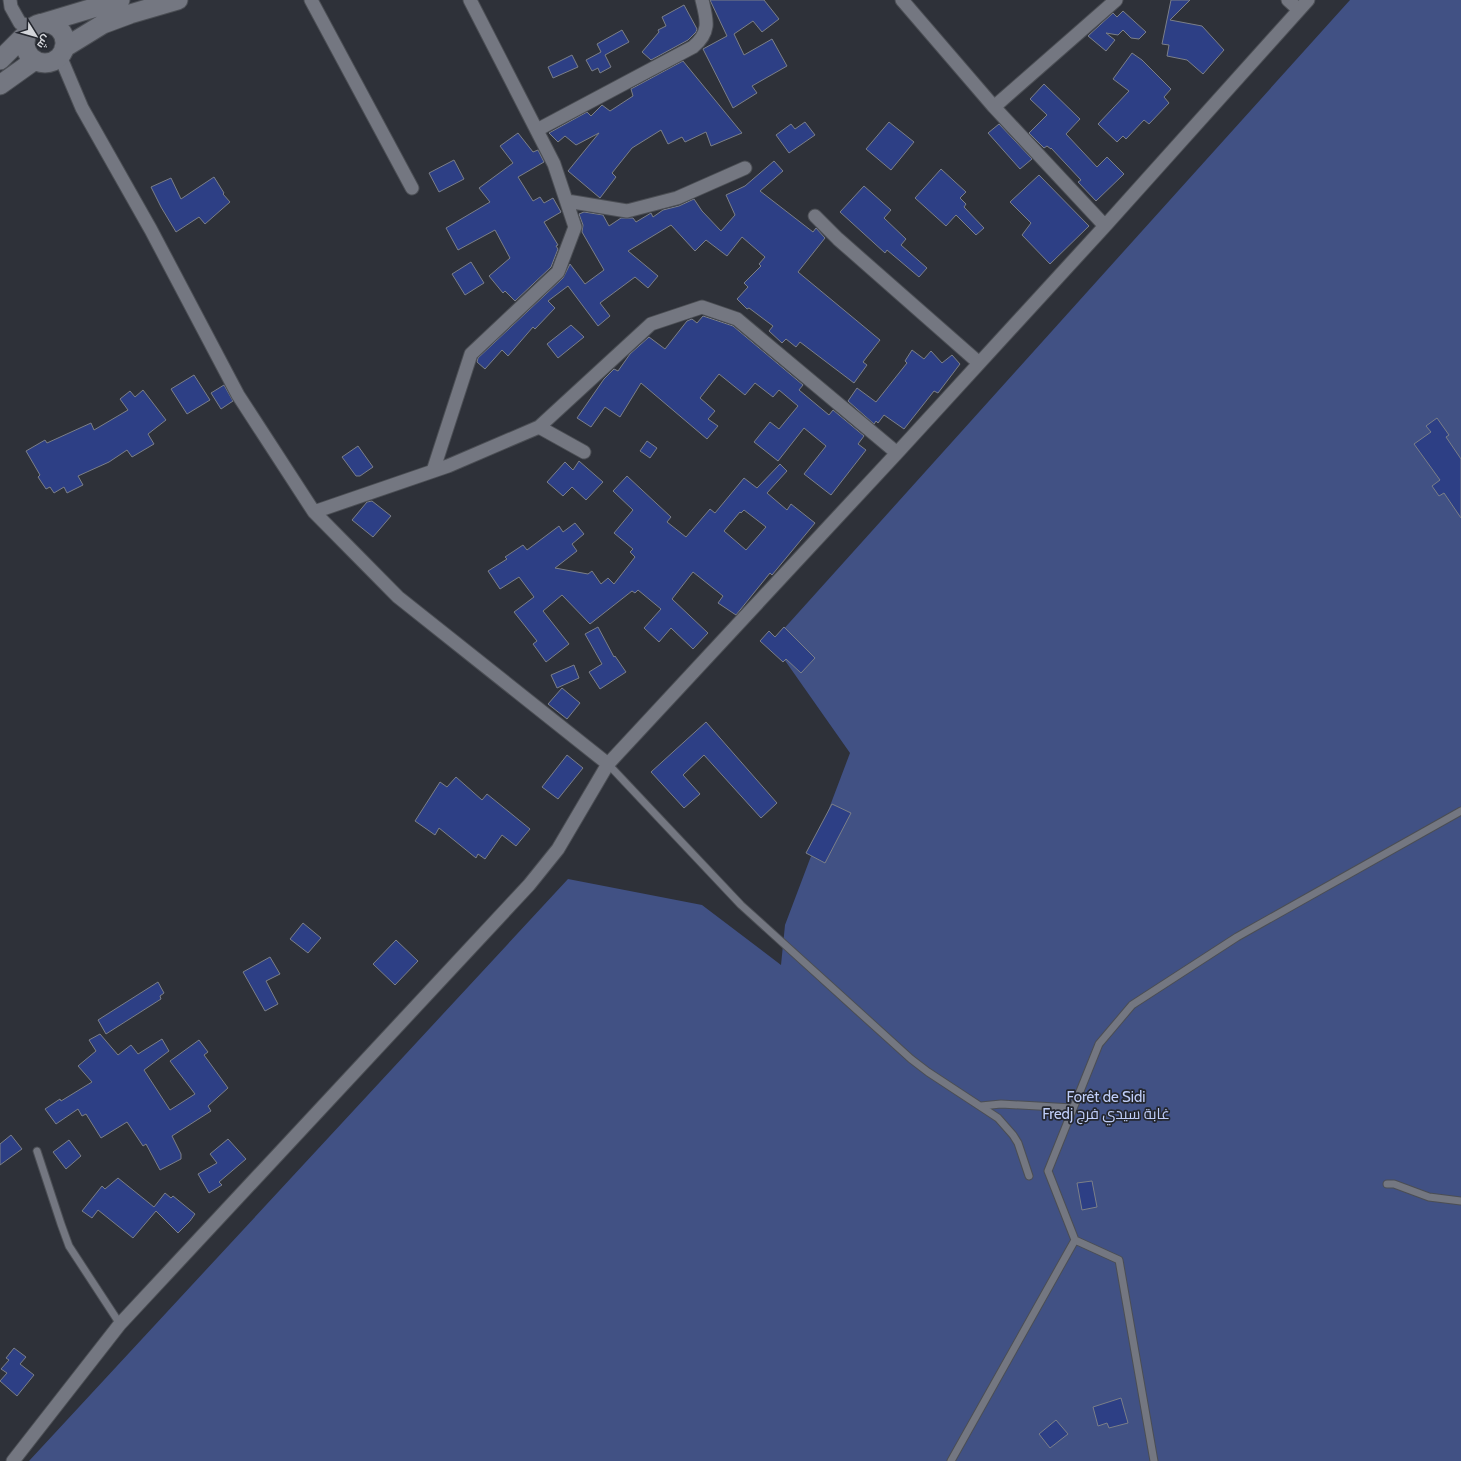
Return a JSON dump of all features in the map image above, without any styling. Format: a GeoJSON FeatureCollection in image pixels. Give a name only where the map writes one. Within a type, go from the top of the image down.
{"type":"FeatureCollection","features":[{"type":"Feature","properties":{"kind":"main road"},"geometry":{"type":"LineString","coordinates":[[0,60],[34,28],[120,0]]}},
{"type":"Feature","properties":{"kind":"main road"},"geometry":{"type":"LineString","coordinates":[[62,52],[65,40],[57,27],[50,24],[34,28],[25,40],[29,55],[35,60],[48,62],[54,60],[62,52],[103,24],[130,14],[178,0]]}},
{"type":"Feature","properties":{"kind":"main road"},"geometry":{"type":"LineString","coordinates":[[0,85],[16,72],[35,60]]}},
{"type":"Feature","properties":{"kind":"street"},"geometry":{"type":"LineString","coordinates":[[10,0],[11,7],[20,23],[34,28]]}},
{"type":"Feature","properties":{"kind":"street"},"geometry":{"type":"LineString","coordinates":[[312,0],[412,188]]}},
{"type":"Feature","properties":{"kind":"street"},"geometry":{"type":"LineString","coordinates":[[433,471],[472,354],[558,272],[575,227],[554,164],[470,0]]}},
{"type":"Feature","properties":{"kind":"street"},"geometry":{"type":"LineString","coordinates":[[537,130],[694,47],[704,36],[706,28],[707,20],[702,0]]}},
{"type":"Feature","properties":{"kind":"street"},"geometry":{"type":"LineString","coordinates":[[902,0],[994,107],[1105,226]]}},
{"type":"Feature","properties":{"kind":"street"},"geometry":{"type":"LineString","coordinates":[[994,107],[1116,0]]}},
{"type":"Feature","properties":{"kind":"street"},"geometry":{"type":"LineString","coordinates":[[13,1461],[120,1324],[529,886],[558,849],[608,764],[980,363],[1303,5],[1288,0]]}},
{"type":"Feature","properties":{"kind":"street"},"geometry":{"type":"LineString","coordinates":[[62,52],[82,108],[152,230],[238,395],[314,512],[398,597],[608,764]]}},
{"type":"Feature","properties":{"kind":"street"},"geometry":{"type":"LineString","coordinates":[[567,201],[627,211],[677,198],[745,168]]}},
{"type":"Feature","properties":{"kind":"street"},"geometry":{"type":"LineString","coordinates":[[815,216],[838,239],[980,363]]}},
{"type":"Feature","properties":{"kind":"street"},"geometry":{"type":"LineString","coordinates":[[314,512],[433,471],[540,427],[651,324],[702,307],[737,319],[897,453]]}},
{"type":"Feature","properties":{"kind":"street"},"geometry":{"type":"LineString","coordinates":[[540,427],[584,452]]}},
{"type":"Feature","properties":{"kind":"lane"},"geometry":{"type":"LineString","coordinates":[[608,764],[741,905],[911,1059],[928,1072],[998,1118],[1014,1136],[1018,1143],[1029,1176]]}},
{"type":"Feature","properties":{"kind":"lane"},"geometry":{"type":"LineString","coordinates":[[1154,1461],[1119,1260],[1076,1240],[1048,1171],[1099,1044],[1132,1005],[1237,937],[1461,811]]}},
{"type":"Feature","properties":{"kind":"lane"},"geometry":{"type":"LineString","coordinates":[[981,1106],[1002,1104],[1073,1108]]}},
{"type":"Feature","properties":{"kind":"lane"},"geometry":{"type":"LineString","coordinates":[[37,1151],[63,1230],[70,1246],[120,1324]]}},
{"type":"Feature","properties":{"kind":"lane"},"geometry":{"type":"LineString","coordinates":[[1387,1184],[1394,1184],[1429,1197],[1461,1201]]}},
{"type":"Feature","properties":{"kind":"lane"},"geometry":{"type":"LineString","coordinates":[[951,1461],[1076,1240]]}},
{"type":"Feature","properties":{"kind":"green space","name":"Forêt de Sidi Fredj غابة سيدي فرج"},"geometry":{"type":"Polygon","coordinates":[[[1350,0],[1461,0],[1461,1461],[29,1461],[568,879],[702,905],[781,965],[785,925],[850,753],[772,642],[1350,0]]]}},
{"type":"Feature","properties":{"kind":"building"},"geometry":{"type":"Polygon","coordinates":[[[710,0],[764,0],[779,19],[762,32],[753,21],[734,34],[744,55],[772,39],[787,66],[752,86],[757,93],[733,108],[703,49],[727,36],[710,0]]]}},
{"type":"Feature","properties":{"kind":"building"},"geometry":{"type":"Polygon","coordinates":[[[1171,0],[1190,0],[1170,20],[1202,26],[1224,50],[1203,74],[1187,60],[1167,56],[1169,45],[1162,44],[1171,0]]]}},
{"type":"Feature","properties":{"kind":"building"},"geometry":{"type":"Polygon","coordinates":[[[684,5],[697,29],[696,32],[688,40],[651,60],[642,52],[659,32],[658,30],[666,26],[662,17],[684,5]]]}},
{"type":"Feature","properties":{"kind":"building"},"geometry":{"type":"Polygon","coordinates":[[[1123,11],[1146,32],[1139,39],[1131,38],[1123,30],[1118,35],[1106,33],[1115,40],[1106,51],[1088,36],[1113,13],[1117,17],[1123,11]]]}},
{"type":"Feature","properties":{"kind":"building"},"geometry":{"type":"Polygon","coordinates":[[[622,30],[629,42],[605,55],[611,67],[600,73],[598,68],[592,71],[586,60],[601,52],[597,44],[622,30]]]}},
{"type":"Feature","properties":{"kind":"building"},"geometry":{"type":"Polygon","coordinates":[[[1132,53],[1142,60],[1171,89],[1164,97],[1169,103],[1149,124],[1144,120],[1126,139],[1123,136],[1117,142],[1098,124],[1129,91],[1113,79],[1132,53]]]}},
{"type":"Feature","properties":{"kind":"building"},"geometry":{"type":"Polygon","coordinates":[[[572,55],[578,67],[553,78],[548,67],[572,55]]]}},
{"type":"Feature","properties":{"kind":"building"},"geometry":{"type":"Polygon","coordinates":[[[683,61],[742,133],[711,146],[706,132],[685,142],[682,137],[668,144],[661,130],[632,148],[612,173],[616,177],[600,198],[568,171],[599,133],[576,145],[565,136],[558,142],[549,133],[587,112],[591,116],[602,105],[610,111],[633,96],[631,89],[683,61]]]}},
{"type":"Feature","properties":{"kind":"building"},"geometry":{"type":"Polygon","coordinates":[[[1044,84],[1080,119],[1066,134],[1097,167],[1107,157],[1124,174],[1096,201],[1078,182],[1081,180],[1051,148],[1047,146],[1044,148],[1029,133],[1047,115],[1030,99],[1044,84]]]}},
{"type":"Feature","properties":{"kind":"building"},"geometry":{"type":"Polygon","coordinates":[[[805,122],[815,135],[789,153],[776,135],[791,124],[795,129],[805,122]]]}},
{"type":"Feature","properties":{"kind":"building"},"geometry":{"type":"Polygon","coordinates":[[[889,122],[914,142],[891,170],[866,149],[889,122]]]}},
{"type":"Feature","properties":{"kind":"building"},"geometry":{"type":"Polygon","coordinates":[[[999,124],[1032,159],[1020,169],[988,133],[999,124]]]}},
{"type":"Feature","properties":{"kind":"building"},"geometry":{"type":"Polygon","coordinates":[[[518,133],[533,152],[538,150],[544,162],[518,177],[533,201],[540,197],[544,203],[553,198],[561,212],[544,222],[558,245],[556,246],[558,249],[551,267],[515,301],[505,291],[503,293],[489,276],[510,258],[495,230],[458,250],[446,228],[490,202],[479,188],[513,163],[500,146],[518,133]]]}},
{"type":"Feature","properties":{"kind":"building"},"geometry":{"type":"Polygon","coordinates":[[[454,160],[464,179],[439,192],[429,173],[454,160]]]}},
{"type":"Feature","properties":{"kind":"building"},"geometry":{"type":"Polygon","coordinates":[[[774,161],[783,171],[760,191],[813,232],[816,228],[825,238],[798,272],[880,340],[863,362],[867,365],[854,383],[800,342],[796,347],[786,339],[782,343],[769,331],[773,326],[749,308],[747,309],[737,299],[748,287],[744,283],[761,266],[759,264],[765,257],[742,237],[727,256],[706,240],[695,251],[671,225],[628,251],[658,276],[648,288],[635,277],[600,303],[610,316],[598,326],[568,286],[548,301],[555,308],[535,329],[533,327],[508,356],[502,350],[485,369],[477,362],[478,358],[563,278],[570,264],[585,284],[604,270],[582,232],[583,225],[579,214],[584,212],[603,215],[609,226],[621,218],[633,218],[636,222],[651,213],[653,217],[663,210],[679,206],[694,199],[702,211],[721,231],[735,215],[726,195],[745,186],[774,161]]]}},
{"type":"Feature","properties":{"kind":"building"},"geometry":{"type":"Polygon","coordinates":[[[941,169],[966,192],[960,198],[966,204],[964,207],[984,228],[976,235],[956,215],[946,226],[915,198],[941,169]]]}},
{"type":"Feature","properties":{"kind":"building"},"geometry":{"type":"Polygon","coordinates":[[[1039,175],[1089,226],[1050,264],[1022,235],[1031,223],[1010,202],[1039,175]]]}},
{"type":"Feature","properties":{"kind":"building"},"geometry":{"type":"Polygon","coordinates":[[[214,177],[224,193],[223,194],[230,202],[205,224],[199,217],[176,232],[151,187],[171,178],[181,199],[214,177]]]}},
{"type":"Feature","properties":{"kind":"building"},"geometry":{"type":"Polygon","coordinates":[[[864,186],[891,210],[884,218],[906,239],[901,245],[927,268],[919,277],[887,250],[885,253],[840,212],[864,186]]]}},
{"type":"Feature","properties":{"kind":"building"},"geometry":{"type":"Polygon","coordinates":[[[471,262],[484,283],[465,295],[452,274],[471,262]]]}},
{"type":"Feature","properties":{"kind":"building"},"geometry":{"type":"Polygon","coordinates":[[[703,316],[733,326],[803,385],[799,390],[829,415],[833,410],[864,436],[858,444],[866,450],[831,495],[804,474],[826,446],[804,428],[778,461],[754,442],[770,422],[779,429],[798,406],[779,390],[773,397],[755,383],[745,395],[719,374],[700,398],[715,411],[708,419],[718,426],[707,439],[641,383],[620,417],[605,407],[591,427],[577,418],[604,379],[614,369],[618,371],[630,354],[649,337],[665,349],[687,321],[692,319],[697,323],[703,316]]]}},
{"type":"Feature","properties":{"kind":"building"},"geometry":{"type":"Polygon","coordinates":[[[571,325],[584,337],[558,358],[547,344],[571,325]]]}},
{"type":"Feature","properties":{"kind":"building"},"geometry":{"type":"Polygon","coordinates":[[[912,350],[924,359],[931,351],[942,363],[952,355],[960,364],[938,393],[934,391],[904,429],[884,415],[878,423],[876,421],[874,424],[848,401],[857,388],[876,402],[907,363],[905,361],[912,350]]]}},
{"type":"Feature","properties":{"kind":"building"},"geometry":{"type":"Polygon","coordinates":[[[194,375],[210,400],[187,414],[171,389],[194,375]]]}},
{"type":"Feature","properties":{"kind":"building"},"geometry":{"type":"Polygon","coordinates":[[[224,385],[233,401],[221,409],[211,393],[224,385]]]}},
{"type":"Feature","properties":{"kind":"building"},"geometry":{"type":"Polygon","coordinates":[[[143,390],[166,420],[148,434],[154,444],[132,457],[127,450],[109,462],[78,476],[83,485],[67,493],[64,487],[54,493],[50,487],[46,489],[38,477],[40,475],[26,451],[45,440],[47,443],[91,423],[94,430],[128,410],[120,399],[130,391],[135,397],[143,390]]]}},
{"type":"Feature","properties":{"kind":"building"},"geometry":{"type":"Polygon","coordinates":[[[1437,418],[1449,435],[1446,437],[1461,459],[1461,518],[1444,493],[1439,496],[1432,486],[1440,480],[1414,444],[1431,432],[1426,426],[1437,418]]]}},
{"type":"Feature","properties":{"kind":"building"},"geometry":{"type":"Polygon","coordinates":[[[647,441],[657,448],[650,458],[640,451],[647,441]]]}},
{"type":"Feature","properties":{"kind":"building"},"geometry":{"type":"Polygon","coordinates":[[[358,446],[373,467],[360,476],[356,476],[342,457],[358,446]]]}},
{"type":"Feature","properties":{"kind":"building"},"geometry":{"type":"Polygon","coordinates":[[[579,461],[603,482],[586,500],[572,487],[563,496],[547,482],[565,462],[573,470],[579,461]]]}},
{"type":"Feature","properties":{"kind":"building"},"geometry":{"type":"Polygon","coordinates":[[[780,464],[787,471],[767,493],[787,510],[791,504],[815,523],[772,575],[770,573],[736,615],[718,603],[723,596],[693,572],[672,599],[708,633],[693,649],[671,628],[659,642],[644,628],[661,609],[638,590],[635,593],[632,591],[590,624],[562,595],[543,611],[569,644],[546,662],[533,644],[537,641],[514,612],[534,597],[519,577],[500,589],[488,571],[507,559],[505,557],[523,545],[527,550],[559,526],[563,532],[575,523],[584,534],[572,544],[577,551],[555,568],[588,574],[592,571],[601,584],[608,578],[614,584],[635,557],[630,552],[633,549],[614,533],[633,510],[613,491],[627,476],[671,517],[667,522],[686,537],[710,509],[715,513],[744,478],[757,488],[780,464]],[[744,510],[741,513],[740,512],[724,531],[746,550],[766,527],[744,510]]]}},
{"type":"Feature","properties":{"kind":"building"},"geometry":{"type":"Polygon","coordinates":[[[372,501],[391,516],[373,537],[352,520],[367,502],[372,501]]]}},
{"type":"Feature","properties":{"kind":"building"},"geometry":{"type":"Polygon","coordinates":[[[598,627],[614,657],[615,656],[626,672],[600,689],[589,672],[602,664],[585,634],[598,627]]]}},
{"type":"Feature","properties":{"kind":"building"},"geometry":{"type":"Polygon","coordinates":[[[784,627],[815,658],[801,673],[786,659],[783,662],[760,641],[769,631],[775,637],[784,627]]]}},
{"type":"Feature","properties":{"kind":"building"},"geometry":{"type":"Polygon","coordinates":[[[574,665],[579,678],[557,688],[551,675],[574,665]]]}},
{"type":"Feature","properties":{"kind":"building"},"geometry":{"type":"Polygon","coordinates":[[[562,688],[580,703],[567,719],[548,704],[562,688]]]}},
{"type":"Feature","properties":{"kind":"building"},"geometry":{"type":"Polygon","coordinates":[[[706,722],[777,803],[761,818],[704,755],[683,775],[700,794],[684,808],[651,772],[706,722]]]}},
{"type":"Feature","properties":{"kind":"building"},"geometry":{"type":"Polygon","coordinates":[[[567,755],[583,768],[558,799],[542,787],[567,755]]]}},
{"type":"Feature","properties":{"kind":"building"},"geometry":{"type":"Polygon","coordinates":[[[456,777],[482,800],[487,794],[530,829],[516,846],[502,835],[485,859],[478,854],[476,858],[439,828],[435,835],[415,821],[440,782],[447,787],[456,777]]]}},
{"type":"Feature","properties":{"kind":"building"},"geometry":{"type":"Polygon","coordinates":[[[832,804],[851,813],[825,863],[806,853],[832,804]]]}},
{"type":"Feature","properties":{"kind":"building"},"geometry":{"type":"Polygon","coordinates":[[[303,923],[321,938],[308,953],[290,939],[303,923]]]}},
{"type":"Feature","properties":{"kind":"building"},"geometry":{"type":"Polygon","coordinates":[[[396,940],[418,961],[395,985],[373,964],[396,940]]]}},
{"type":"Feature","properties":{"kind":"building"},"geometry":{"type":"Polygon","coordinates":[[[270,957],[280,974],[266,981],[278,1004],[265,1011],[243,972],[270,957]]]}},
{"type":"Feature","properties":{"kind":"building"},"geometry":{"type":"Polygon","coordinates":[[[158,982],[164,993],[160,996],[161,999],[106,1034],[98,1020],[158,982]]]}},
{"type":"Feature","properties":{"kind":"building"},"geometry":{"type":"Polygon","coordinates":[[[100,1034],[118,1055],[131,1045],[138,1054],[162,1039],[169,1051],[144,1070],[170,1110],[195,1094],[170,1061],[199,1040],[208,1052],[204,1055],[228,1088],[208,1106],[211,1111],[172,1136],[181,1154],[181,1159],[160,1170],[146,1144],[143,1146],[127,1122],[101,1138],[86,1114],[82,1116],[78,1109],[56,1124],[45,1109],[92,1082],[78,1066],[96,1051],[89,1040],[100,1034]]]}},
{"type":"Feature","properties":{"kind":"building"},"geometry":{"type":"Polygon","coordinates":[[[11,1135],[22,1149],[0,1165],[0,1144],[11,1135]]]}},
{"type":"Feature","properties":{"kind":"building"},"geometry":{"type":"Polygon","coordinates":[[[228,1139],[246,1159],[219,1182],[222,1185],[209,1193],[198,1174],[217,1163],[210,1154],[228,1139]]]}},
{"type":"Feature","properties":{"kind":"building"},"geometry":{"type":"Polygon","coordinates":[[[69,1140],[81,1156],[66,1169],[53,1152],[69,1140]]]}},
{"type":"Feature","properties":{"kind":"building"},"geometry":{"type":"Polygon","coordinates":[[[118,1178],[154,1207],[165,1193],[171,1198],[173,1196],[195,1214],[178,1233],[156,1211],[133,1238],[98,1210],[92,1218],[82,1211],[102,1186],[105,1189],[118,1178]]]}},
{"type":"Feature","properties":{"kind":"building"},"geometry":{"type":"Polygon","coordinates":[[[1092,1181],[1097,1207],[1082,1210],[1077,1183],[1092,1181]]]}},
{"type":"Feature","properties":{"kind":"building"},"geometry":{"type":"Polygon","coordinates":[[[14,1348],[26,1357],[20,1364],[34,1375],[17,1396],[0,1381],[7,1373],[1,1369],[9,1360],[6,1358],[14,1348]]]}},
{"type":"Feature","properties":{"kind":"building"},"geometry":{"type":"Polygon","coordinates":[[[1121,1398],[1128,1423],[1109,1428],[1107,1423],[1098,1426],[1093,1407],[1121,1398]]]}},
{"type":"Feature","properties":{"kind":"building"},"geometry":{"type":"Polygon","coordinates":[[[1056,1420],[1068,1434],[1050,1448],[1039,1434],[1056,1420]]]}}]}
